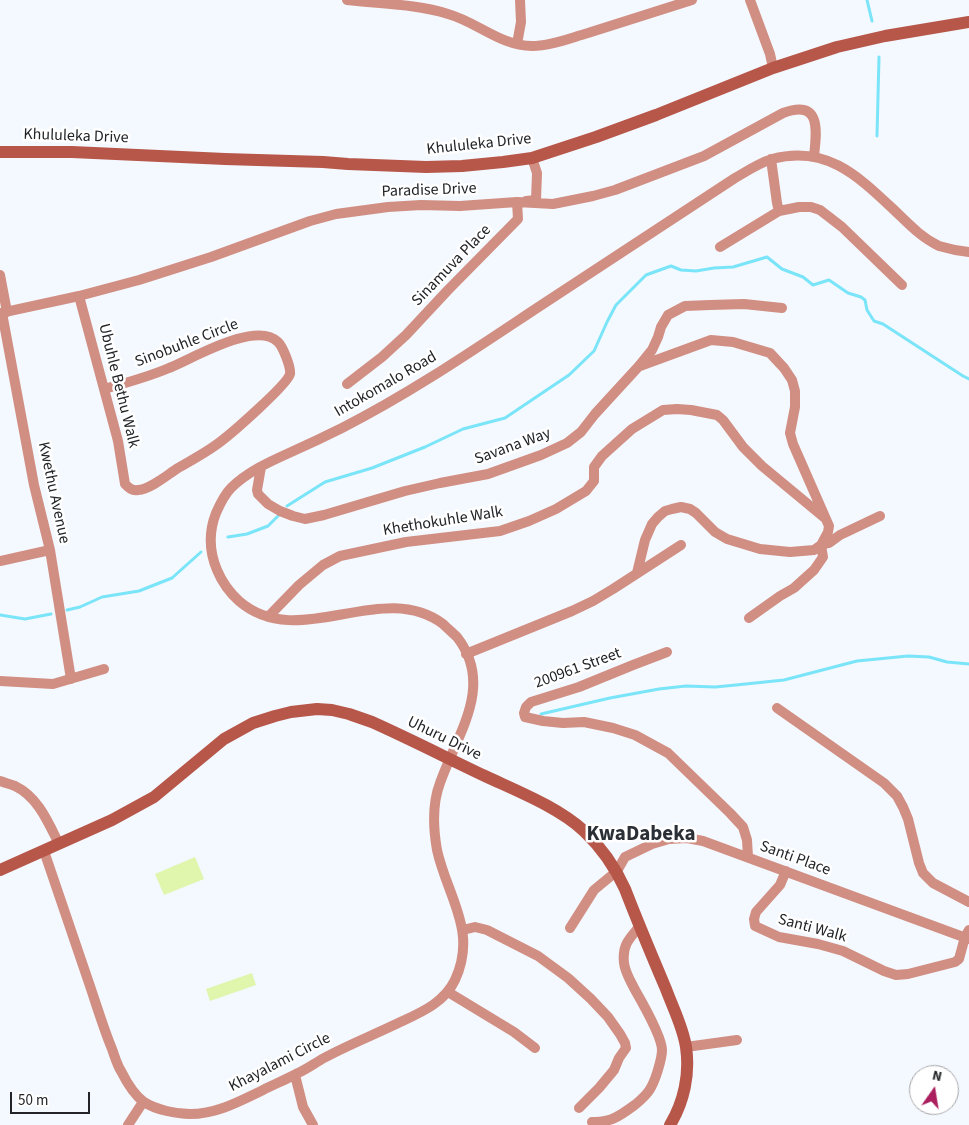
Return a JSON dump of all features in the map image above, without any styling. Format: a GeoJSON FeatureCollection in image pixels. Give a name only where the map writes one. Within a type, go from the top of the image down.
{"type":"FeatureCollection","features":[{"type":"Feature","properties":{"kind":"street"},"geometry":{"type":"LineString","coordinates":[[347,0],[432,9],[464,19],[504,40],[534,46],[550,44],[692,0]]}},
{"type":"Feature","properties":{"kind":"street"},"geometry":{"type":"LineString","coordinates":[[517,44],[521,22],[521,0]]}},
{"type":"Feature","properties":{"kind":"street"},"geometry":{"type":"LineString","coordinates":[[750,0],[770,54],[773,68]]}},
{"type":"Feature","properties":{"kind":"street","name":"Khululeka Drive"},"geometry":{"type":"LineString","coordinates":[[0,152],[72,152],[426,167],[462,166],[532,158],[626,126],[773,68],[837,47],[895,34],[969,22]]}},
{"type":"Feature","properties":{"kind":"street","name":"Paradise Drive"},"geometry":{"type":"LineString","coordinates":[[3,313],[139,280],[310,221],[336,214],[388,207],[460,206],[517,202],[553,204],[615,190],[704,156],[783,113],[792,110],[802,110],[810,114],[814,119],[816,138],[814,156]]}},
{"type":"Feature","properties":{"kind":"street","name":"Intokomalo Road"},"geometry":{"type":"LineString","coordinates":[[450,760],[472,701],[474,674],[458,638],[436,619],[410,609],[378,609],[288,621],[268,618],[252,611],[234,596],[221,581],[212,557],[212,525],[220,504],[235,485],[262,467],[392,401],[458,361],[735,178],[771,159],[791,156],[814,156],[836,164],[853,174],[875,192],[920,236],[940,246],[969,252]]}},
{"type":"Feature","properties":{"kind":"street"},"geometry":{"type":"LineString","coordinates":[[517,202],[536,200],[537,173],[532,158]]}},
{"type":"Feature","properties":{"kind":"street"},"geometry":{"type":"LineString","coordinates":[[771,159],[779,211]]}},
{"type":"Feature","properties":{"kind":"street","name":"Sinamuva Place"},"geometry":{"type":"LineString","coordinates":[[347,384],[382,358],[406,335],[518,219],[517,202]]}},
{"type":"Feature","properties":{"kind":"street"},"geometry":{"type":"LineString","coordinates":[[720,246],[779,211],[799,207],[812,207],[820,210],[842,227],[902,285]]}},
{"type":"Feature","properties":{"kind":"street","name":"Kwethu Avenue"},"geometry":{"type":"LineString","coordinates":[[0,274],[3,313],[34,485],[50,550],[72,679]]}},
{"type":"Feature","properties":{"kind":"street","name":"Ubuhle Bethu Walk"},"geometry":{"type":"LineString","coordinates":[[79,296],[118,441],[125,484]]}},
{"type":"Feature","properties":{"kind":"street","name":"Savana Way"},"geometry":{"type":"LineString","coordinates":[[262,467],[257,490],[258,494],[268,504],[280,511],[305,519],[405,491],[488,474],[541,455],[567,442],[581,432],[600,407],[652,350],[668,315],[684,306],[744,304],[782,308]]}},
{"type":"Feature","properties":{"kind":"street","name":"Sinobuhle Circle"},"geometry":{"type":"LineString","coordinates":[[104,389],[137,380],[169,368],[216,346],[258,335],[272,338],[279,343],[290,367],[290,373],[282,386],[219,443],[154,484],[139,490],[131,489],[125,484]]}},
{"type":"Feature","properties":{"kind":"street"},"geometry":{"type":"LineString","coordinates":[[637,573],[645,540],[652,524],[665,511],[672,508],[690,509],[715,532],[727,539],[760,549],[790,552],[814,550],[821,544],[828,532],[829,526],[790,433],[795,407],[795,391],[792,380],[770,353],[733,342],[711,340],[639,366]]}},
{"type":"Feature","properties":{"kind":"street","name":"Khethokuhle Walk"},"geometry":{"type":"LineString","coordinates":[[268,618],[299,584],[340,556],[406,542],[500,531],[556,509],[586,491],[594,482],[594,467],[602,456],[632,429],[663,410],[691,410],[716,415],[723,420],[743,448],[762,466],[826,519]]}},
{"type":"Feature","properties":{"kind":"street"},"geometry":{"type":"LineString","coordinates":[[821,544],[829,543],[840,535],[880,516]]}},
{"type":"Feature","properties":{"kind":"street"},"geometry":{"type":"LineString","coordinates":[[749,618],[794,588],[814,570],[823,557],[821,544]]}},
{"type":"Feature","properties":{"kind":"street"},"geometry":{"type":"LineString","coordinates":[[466,654],[572,611],[613,589],[681,545]]}},
{"type":"Feature","properties":{"kind":"street"},"geometry":{"type":"LineString","coordinates":[[0,561],[50,550]]}},
{"type":"Feature","properties":{"kind":"street","name":"200961 Street"},"geometry":{"type":"LineString","coordinates":[[667,652],[579,687],[531,702],[526,707],[525,717],[563,723],[584,722],[613,728],[635,735],[657,746],[668,753],[739,822],[743,827],[747,840],[748,857]]}},
{"type":"Feature","properties":{"kind":"street"},"geometry":{"type":"LineString","coordinates":[[0,681],[53,684],[104,669]]}},
{"type":"Feature","properties":{"kind":"street"},"geometry":{"type":"LineString","coordinates":[[777,708],[884,783],[897,796],[912,832],[923,873],[933,883],[969,902]]}},
{"type":"Feature","properties":{"kind":"street","name":"Uhuru Drive"},"geometry":{"type":"LineString","coordinates":[[0,870],[112,820],[154,798],[218,743],[253,723],[291,712],[332,710],[349,714],[394,732],[531,798],[568,818],[584,831],[603,851],[617,870],[679,1022],[686,1047],[687,1078],[677,1114],[670,1125]]}},
{"type":"Feature","properties":{"kind":"street","name":"Khayalami Circle"},"geometry":{"type":"LineString","coordinates":[[44,851],[119,1069],[128,1083],[144,1102],[174,1113],[202,1113],[221,1109],[295,1076],[329,1055],[427,1010],[448,992],[456,977],[464,947],[463,930],[438,855],[434,828],[436,799],[440,783],[450,760]]}},
{"type":"Feature","properties":{"kind":"street"},"geometry":{"type":"LineString","coordinates":[[0,781],[15,786],[30,796],[46,818],[59,844]]}},
{"type":"Feature","properties":{"kind":"street","name":"Santi Place"},"geometry":{"type":"LineString","coordinates":[[570,928],[594,890],[617,870],[625,857],[652,844],[669,839],[687,838],[703,841],[968,935]]}},
{"type":"Feature","properties":{"kind":"street","name":"Santi Walk"},"geometry":{"type":"LineString","coordinates":[[786,871],[780,885],[756,912],[754,919],[755,926],[779,937],[844,951],[896,975],[908,974],[955,962],[959,959],[968,935]]}},
{"type":"Feature","properties":{"kind":"street"},"geometry":{"type":"LineString","coordinates":[[592,1122],[602,1122],[620,1116],[639,1101],[651,1089],[659,1068],[662,1048],[658,1035],[624,965],[624,950],[628,938],[640,926]]}},
{"type":"Feature","properties":{"kind":"street"},"geometry":{"type":"LineString","coordinates":[[463,930],[475,927],[487,930],[538,956],[568,978],[591,999],[608,1017],[626,1043],[626,1048],[614,1070],[579,1108]]}},
{"type":"Feature","properties":{"kind":"street"},"geometry":{"type":"LineString","coordinates":[[448,992],[514,1032],[534,1048]]}},
{"type":"Feature","properties":{"kind":"street"},"geometry":{"type":"LineString","coordinates":[[686,1047],[737,1040]]}},
{"type":"Feature","properties":{"kind":"street"},"geometry":{"type":"LineString","coordinates":[[295,1076],[303,1107],[312,1125]]}},
{"type":"Feature","properties":{"kind":"street"},"geometry":{"type":"LineString","coordinates":[[128,1125],[144,1102]]}},
{"type":"Feature","properties":{"kind":"green space"},"geometry":{"type":"Polygon","coordinates":[[[195,857],[204,879],[164,895],[155,874],[195,857]]]}},
{"type":"Feature","properties":{"kind":"green space"},"geometry":{"type":"Polygon","coordinates":[[[252,973],[256,985],[210,1001],[206,989],[252,973]]]}},
{"type":"Feature","properties":{"kind":"waterway"},"geometry":{"type":"LineString","coordinates":[[867,0],[872,21]]}},
{"type":"Feature","properties":{"kind":"waterway"},"geometry":{"type":"LineString","coordinates":[[877,136],[879,57]]}},
{"type":"Feature","properties":{"kind":"waterway"},"geometry":{"type":"LineString","coordinates":[[287,506],[325,482],[372,468],[425,447],[463,429],[505,418],[569,375],[594,351],[616,305],[646,275],[671,266],[681,270],[696,271],[733,267],[767,257],[782,269],[803,277],[813,285],[829,280],[848,293],[865,300],[867,310],[874,321],[883,324],[969,379]]}},
{"type":"Feature","properties":{"kind":"waterway"},"geometry":{"type":"LineString","coordinates":[[228,537],[247,534],[268,526],[280,514]]}},
{"type":"Feature","properties":{"kind":"waterway"},"geometry":{"type":"LineString","coordinates":[[67,610],[80,607],[102,597],[139,591],[172,578],[201,552]]}},
{"type":"Feature","properties":{"kind":"waterway"},"geometry":{"type":"LineString","coordinates":[[0,615],[25,619],[51,614]]}},
{"type":"Feature","properties":{"kind":"waterway"},"geometry":{"type":"LineString","coordinates":[[541,714],[659,689],[686,686],[715,687],[784,680],[857,661],[908,656],[929,657],[947,662],[969,664]]}},
{"type":"Feature","properties":{"kind":"district","name":"KwaDabeka"},"geometry":{"type":"Point","coordinates":[641,835]}}]}
